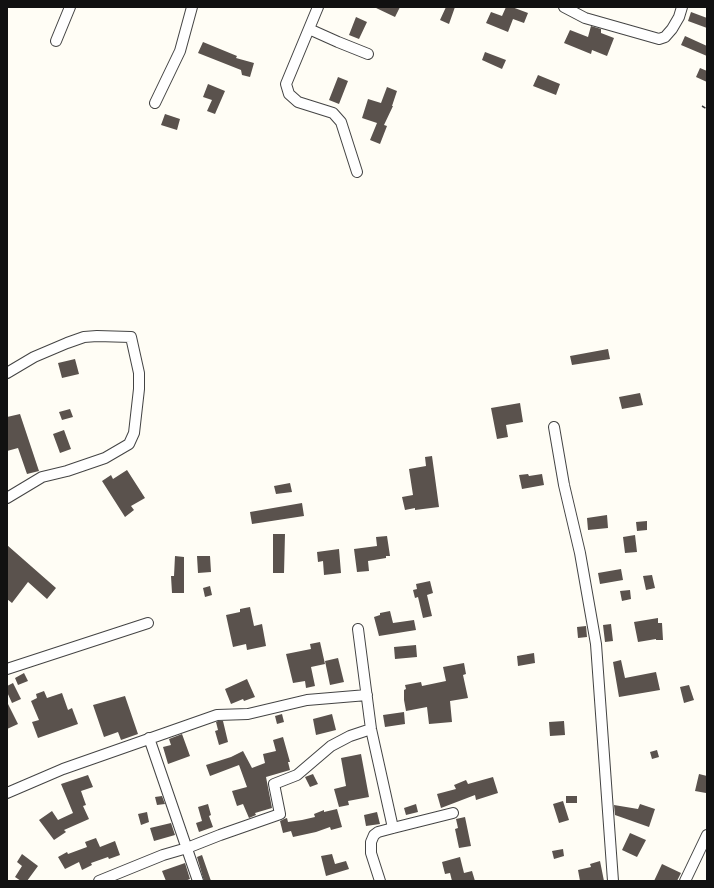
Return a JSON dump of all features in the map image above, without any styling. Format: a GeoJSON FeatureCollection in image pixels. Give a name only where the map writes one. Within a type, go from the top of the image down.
{"type":"FeatureCollection","features":[{"type":"Feature","properties":{"kind":"street"},"geometry":{"type":"LineString","coordinates":[[56,41],[70,7]]}},
{"type":"Feature","properties":{"kind":"street"},"geometry":{"type":"LineString","coordinates":[[155,102],[180,51],[192,7]]}},
{"type":"Feature","properties":{"kind":"street"},"geometry":{"type":"LineString","coordinates":[[318,7],[286,84],[288,94],[298,102],[333,113],[341,122],[357,172]]}},
{"type":"Feature","properties":{"kind":"street"},"geometry":{"type":"LineString","coordinates":[[564,7],[585,18],[659,39],[665,37],[672,29],[679,17],[682,7]]}},
{"type":"Feature","properties":{"kind":"street"},"geometry":{"type":"LineString","coordinates":[[309,29],[368,54]]}},
{"type":"Feature","properties":{"kind":"street"},"geometry":{"type":"LineString","coordinates":[[7,373],[34,357],[67,343],[84,337],[97,336],[131,337],[139,373],[139,389],[134,433],[129,444],[105,458],[42,477],[7,498]]}},
{"type":"Feature","properties":{"kind":"street"},"geometry":{"type":"LineString","coordinates":[[554,427],[564,485],[580,553],[596,644],[613,881]]}},
{"type":"Feature","properties":{"kind":"street"},"geometry":{"type":"LineString","coordinates":[[7,669],[148,623]]}},
{"type":"Feature","properties":{"kind":"street"},"geometry":{"type":"LineString","coordinates":[[358,629],[371,730],[393,828]]}},
{"type":"Feature","properties":{"kind":"street"},"geometry":{"type":"LineString","coordinates":[[7,793],[63,769],[217,715],[248,714],[307,700],[367,695]]}},
{"type":"Feature","properties":{"kind":"street"},"geometry":{"type":"LineString","coordinates":[[99,881],[163,855],[187,848],[280,814],[274,784],[297,775],[331,746],[350,736],[371,730]]}},
{"type":"Feature","properties":{"kind":"street"},"geometry":{"type":"LineString","coordinates":[[148,738],[198,881]]}},
{"type":"Feature","properties":{"kind":"street"},"geometry":{"type":"LineString","coordinates":[[380,881],[371,853],[371,842],[374,835],[378,832],[453,813]]}},
{"type":"Feature","properties":{"kind":"street"},"geometry":{"type":"LineString","coordinates":[[685,881],[707,835]]}},
{"type":"Feature","properties":{"kind":"path"},"geometry":{"type":"LineString","coordinates":[[702,106],[707,109]]}},
{"type":"Feature","properties":{"kind":"building"},"geometry":{"type":"Polygon","coordinates":[[[374,7],[400,7],[395,17],[374,7]]]}},
{"type":"Feature","properties":{"kind":"building"},"geometry":{"type":"Polygon","coordinates":[[[446,7],[455,7],[449,24],[440,20],[446,7]]]}},
{"type":"Feature","properties":{"kind":"building"},"geometry":{"type":"Polygon","coordinates":[[[506,7],[512,7],[528,13],[524,23],[513,19],[508,32],[486,23],[491,12],[502,16],[506,7]]]}},
{"type":"Feature","properties":{"kind":"building"},"geometry":{"type":"Polygon","coordinates":[[[691,12],[707,18],[707,28],[688,21],[691,12]]]}},
{"type":"Feature","properties":{"kind":"building"},"geometry":{"type":"Polygon","coordinates":[[[356,17],[367,22],[359,39],[349,35],[356,17]]]}},
{"type":"Feature","properties":{"kind":"building"},"geometry":{"type":"Polygon","coordinates":[[[591,26],[601,29],[601,33],[614,38],[607,56],[592,50],[591,54],[564,43],[570,30],[588,37],[591,26]]]}},
{"type":"Feature","properties":{"kind":"building"},"geometry":{"type":"Polygon","coordinates":[[[685,36],[707,46],[707,56],[681,45],[685,36]]]}},
{"type":"Feature","properties":{"kind":"building"},"geometry":{"type":"Polygon","coordinates":[[[203,42],[237,56],[236,58],[254,63],[250,77],[242,75],[241,70],[198,53],[203,42]]]}},
{"type":"Feature","properties":{"kind":"building"},"geometry":{"type":"Polygon","coordinates":[[[485,52],[506,60],[502,69],[482,60],[485,52]]]}},
{"type":"Feature","properties":{"kind":"building"},"geometry":{"type":"Polygon","coordinates":[[[700,68],[707,71],[707,82],[696,77],[700,68]]]}},
{"type":"Feature","properties":{"kind":"building"},"geometry":{"type":"Polygon","coordinates":[[[538,75],[560,84],[556,95],[533,86],[538,75]]]}},
{"type":"Feature","properties":{"kind":"building"},"geometry":{"type":"Polygon","coordinates":[[[338,77],[348,81],[339,104],[329,100],[338,77]]]}},
{"type":"Feature","properties":{"kind":"building"},"geometry":{"type":"Polygon","coordinates":[[[208,84],[225,91],[215,114],[207,111],[212,100],[203,97],[208,84]]]}},
{"type":"Feature","properties":{"kind":"building"},"geometry":{"type":"Polygon","coordinates":[[[387,87],[397,91],[393,106],[384,125],[387,126],[380,144],[370,140],[377,123],[362,118],[368,99],[381,103],[387,87]]]}},
{"type":"Feature","properties":{"kind":"building"},"geometry":{"type":"Polygon","coordinates":[[[165,114],[180,119],[177,130],[161,125],[165,114]]]}},
{"type":"Feature","properties":{"kind":"building"},"geometry":{"type":"Polygon","coordinates":[[[608,349],[610,359],[572,365],[570,356],[608,349]]]}},
{"type":"Feature","properties":{"kind":"building"},"geometry":{"type":"Polygon","coordinates":[[[75,359],[79,374],[62,378],[58,363],[75,359]]]}},
{"type":"Feature","properties":{"kind":"building"},"geometry":{"type":"Polygon","coordinates":[[[640,393],[643,405],[622,409],[619,397],[640,393]]]}},
{"type":"Feature","properties":{"kind":"building"},"geometry":{"type":"Polygon","coordinates":[[[520,403],[523,422],[506,425],[508,437],[497,439],[491,408],[520,403]]]}},
{"type":"Feature","properties":{"kind":"building"},"geometry":{"type":"Polygon","coordinates":[[[70,409],[73,417],[62,420],[59,412],[70,409]]]}},
{"type":"Feature","properties":{"kind":"building"},"geometry":{"type":"Polygon","coordinates":[[[20,414],[39,471],[27,474],[18,448],[7,451],[7,417],[20,414]]]}},
{"type":"Feature","properties":{"kind":"building"},"geometry":{"type":"Polygon","coordinates":[[[64,430],[71,449],[60,453],[53,434],[64,430]]]}},
{"type":"Feature","properties":{"kind":"building"},"geometry":{"type":"Polygon","coordinates":[[[432,456],[439,507],[405,510],[402,497],[413,495],[409,469],[426,466],[425,457],[432,456]]]}},
{"type":"Feature","properties":{"kind":"building"},"geometry":{"type":"Polygon","coordinates":[[[127,470],[145,498],[131,506],[134,510],[125,517],[102,481],[111,475],[113,479],[127,470]]]}},
{"type":"Feature","properties":{"kind":"building"},"geometry":{"type":"Polygon","coordinates":[[[528,474],[529,476],[542,474],[544,485],[522,489],[519,475],[528,474]]]}},
{"type":"Feature","properties":{"kind":"building"},"geometry":{"type":"Polygon","coordinates":[[[290,483],[292,492],[276,494],[274,486],[290,483]]]}},
{"type":"Feature","properties":{"kind":"building"},"geometry":{"type":"Polygon","coordinates":[[[302,503],[304,516],[252,524],[250,512],[302,503]]]}},
{"type":"Feature","properties":{"kind":"building"},"geometry":{"type":"Polygon","coordinates":[[[607,515],[608,528],[588,530],[587,518],[607,515]]]}},
{"type":"Feature","properties":{"kind":"building"},"geometry":{"type":"Polygon","coordinates":[[[647,521],[647,530],[637,531],[636,522],[647,521]]]}},
{"type":"Feature","properties":{"kind":"building"},"geometry":{"type":"Polygon","coordinates":[[[273,534],[285,534],[284,573],[273,573],[273,534]]]}},
{"type":"Feature","properties":{"kind":"building"},"geometry":{"type":"Polygon","coordinates":[[[635,535],[637,552],[625,553],[623,537],[635,535]]]}},
{"type":"Feature","properties":{"kind":"building"},"geometry":{"type":"Polygon","coordinates":[[[387,536],[390,556],[368,561],[369,571],[357,572],[354,549],[377,546],[376,537],[387,536]]]}},
{"type":"Feature","properties":{"kind":"building"},"geometry":{"type":"Polygon","coordinates":[[[7,545],[56,588],[47,599],[28,582],[12,603],[7,599],[7,545]]]}},
{"type":"Feature","properties":{"kind":"building"},"geometry":{"type":"Polygon","coordinates":[[[339,549],[341,573],[324,575],[323,561],[318,562],[317,552],[339,549]]]}},
{"type":"Feature","properties":{"kind":"building"},"geometry":{"type":"Polygon","coordinates":[[[175,556],[184,557],[184,593],[172,593],[171,576],[174,576],[175,556]]]}},
{"type":"Feature","properties":{"kind":"building"},"geometry":{"type":"Polygon","coordinates":[[[197,556],[210,556],[211,572],[198,573],[197,556]]]}},
{"type":"Feature","properties":{"kind":"building"},"geometry":{"type":"Polygon","coordinates":[[[621,569],[623,580],[600,584],[598,573],[621,569]]]}},
{"type":"Feature","properties":{"kind":"building"},"geometry":{"type":"Polygon","coordinates":[[[652,575],[655,588],[646,590],[643,576],[652,575]]]}},
{"type":"Feature","properties":{"kind":"building"},"geometry":{"type":"Polygon","coordinates":[[[430,581],[433,593],[427,595],[432,616],[423,618],[418,597],[415,598],[413,590],[417,589],[416,584],[430,581]]]}},
{"type":"Feature","properties":{"kind":"building"},"geometry":{"type":"Polygon","coordinates":[[[210,586],[212,595],[205,597],[203,588],[210,586]]]}},
{"type":"Feature","properties":{"kind":"building"},"geometry":{"type":"Polygon","coordinates":[[[630,590],[631,599],[622,601],[620,591],[630,590]]]}},
{"type":"Feature","properties":{"kind":"building"},"geometry":{"type":"Polygon","coordinates":[[[250,607],[254,626],[262,624],[266,646],[247,650],[246,644],[233,647],[226,615],[240,612],[240,609],[250,607]]]}},
{"type":"Feature","properties":{"kind":"building"},"geometry":{"type":"Polygon","coordinates":[[[390,611],[393,623],[414,620],[416,630],[379,636],[374,617],[380,615],[380,613],[390,611]]]}},
{"type":"Feature","properties":{"kind":"building"},"geometry":{"type":"Polygon","coordinates":[[[658,618],[658,623],[662,623],[663,640],[656,639],[638,642],[634,622],[658,618]]]}},
{"type":"Feature","properties":{"kind":"building"},"geometry":{"type":"Polygon","coordinates":[[[611,624],[613,641],[605,642],[603,625],[611,624]]]}},
{"type":"Feature","properties":{"kind":"building"},"geometry":{"type":"Polygon","coordinates":[[[586,626],[587,637],[578,638],[577,627],[586,626]]]}},
{"type":"Feature","properties":{"kind":"building"},"geometry":{"type":"Polygon","coordinates":[[[320,642],[325,664],[311,667],[315,686],[306,688],[305,681],[293,683],[286,654],[311,649],[310,644],[320,642]]]}},
{"type":"Feature","properties":{"kind":"building"},"geometry":{"type":"Polygon","coordinates":[[[416,645],[417,657],[395,659],[394,647],[416,645]]]}},
{"type":"Feature","properties":{"kind":"building"},"geometry":{"type":"Polygon","coordinates":[[[534,653],[535,663],[518,666],[517,656],[534,653]]]}},
{"type":"Feature","properties":{"kind":"building"},"geometry":{"type":"Polygon","coordinates":[[[338,658],[344,682],[330,685],[325,661],[338,658]]]}},
{"type":"Feature","properties":{"kind":"building"},"geometry":{"type":"Polygon","coordinates":[[[621,660],[625,678],[656,672],[660,690],[619,697],[613,662],[621,660]]]}},
{"type":"Feature","properties":{"kind":"building"},"geometry":{"type":"Polygon","coordinates":[[[464,663],[466,674],[463,675],[468,698],[450,701],[452,722],[429,724],[427,707],[406,711],[404,700],[404,690],[406,689],[405,685],[421,682],[422,686],[446,681],[443,667],[464,663]]]}},
{"type":"Feature","properties":{"kind":"building"},"geometry":{"type":"Polygon","coordinates":[[[24,673],[28,681],[18,685],[15,678],[24,673]]]}},
{"type":"Feature","properties":{"kind":"building"},"geometry":{"type":"Polygon","coordinates":[[[247,679],[255,697],[244,701],[243,699],[231,704],[225,689],[247,679]]]}},
{"type":"Feature","properties":{"kind":"building"},"geometry":{"type":"Polygon","coordinates":[[[13,683],[21,699],[12,703],[7,692],[7,686],[13,683]]]}},
{"type":"Feature","properties":{"kind":"building"},"geometry":{"type":"Polygon","coordinates":[[[689,685],[694,700],[684,703],[680,687],[689,685]]]}},
{"type":"Feature","properties":{"kind":"building"},"geometry":{"type":"Polygon","coordinates":[[[44,691],[47,698],[62,693],[68,710],[72,708],[78,724],[38,738],[32,722],[39,720],[31,701],[37,698],[36,694],[44,691]]]}},
{"type":"Feature","properties":{"kind":"building"},"geometry":{"type":"Polygon","coordinates":[[[125,696],[138,734],[121,740],[118,732],[104,737],[93,705],[125,696]]]}},
{"type":"Feature","properties":{"kind":"building"},"geometry":{"type":"Polygon","coordinates":[[[7,702],[18,724],[7,729],[7,702]]]}},
{"type":"Feature","properties":{"kind":"building"},"geometry":{"type":"Polygon","coordinates":[[[404,712],[405,724],[385,727],[383,715],[404,712]]]}},
{"type":"Feature","properties":{"kind":"building"},"geometry":{"type":"Polygon","coordinates":[[[282,714],[284,722],[277,724],[275,716],[282,714]]]}},
{"type":"Feature","properties":{"kind":"building"},"geometry":{"type":"Polygon","coordinates":[[[332,714],[336,730],[316,735],[313,719],[332,714]]]}},
{"type":"Feature","properties":{"kind":"building"},"geometry":{"type":"Polygon","coordinates":[[[223,721],[228,742],[219,745],[215,731],[218,730],[216,722],[223,721]]]}},
{"type":"Feature","properties":{"kind":"building"},"geometry":{"type":"Polygon","coordinates":[[[564,721],[565,735],[550,736],[549,722],[564,721]]]}},
{"type":"Feature","properties":{"kind":"building"},"geometry":{"type":"Polygon","coordinates":[[[182,734],[190,756],[168,764],[163,747],[171,745],[169,739],[182,734]]]}},
{"type":"Feature","properties":{"kind":"building"},"geometry":{"type":"Polygon","coordinates":[[[283,737],[290,762],[288,762],[290,770],[266,777],[272,808],[255,813],[256,815],[249,818],[243,804],[237,806],[232,791],[247,787],[239,765],[210,776],[206,765],[231,757],[243,751],[252,768],[265,763],[263,754],[276,751],[273,740],[283,737]]]}},
{"type":"Feature","properties":{"kind":"building"},"geometry":{"type":"Polygon","coordinates":[[[657,750],[659,757],[652,759],[650,752],[657,750]]]}},
{"type":"Feature","properties":{"kind":"building"},"geometry":{"type":"Polygon","coordinates":[[[361,754],[369,797],[348,801],[349,805],[339,807],[334,789],[346,786],[341,758],[361,754]]]}},
{"type":"Feature","properties":{"kind":"building"},"geometry":{"type":"Polygon","coordinates":[[[313,774],[318,784],[310,787],[305,777],[313,774]]]}},
{"type":"Feature","properties":{"kind":"building"},"geometry":{"type":"Polygon","coordinates":[[[699,774],[707,776],[706,793],[695,791],[699,774]]]}},
{"type":"Feature","properties":{"kind":"building"},"geometry":{"type":"Polygon","coordinates":[[[88,775],[93,787],[81,791],[86,805],[83,806],[89,819],[64,830],[66,832],[54,840],[39,820],[52,811],[58,820],[73,813],[61,784],[88,775]]]}},
{"type":"Feature","properties":{"kind":"building"},"geometry":{"type":"Polygon","coordinates":[[[493,777],[498,793],[476,800],[475,795],[441,808],[437,794],[456,789],[454,785],[466,780],[468,784],[493,777]]]}},
{"type":"Feature","properties":{"kind":"building"},"geometry":{"type":"Polygon","coordinates":[[[162,796],[165,804],[157,805],[155,797],[162,796]]]}},
{"type":"Feature","properties":{"kind":"building"},"geometry":{"type":"Polygon","coordinates":[[[566,796],[577,796],[577,803],[566,803],[566,796]]]}},
{"type":"Feature","properties":{"kind":"building"},"geometry":{"type":"Polygon","coordinates":[[[563,801],[569,820],[559,823],[553,804],[563,801]]]}},
{"type":"Feature","properties":{"kind":"building"},"geometry":{"type":"Polygon","coordinates":[[[208,804],[211,815],[209,816],[213,827],[199,832],[196,823],[202,821],[198,807],[208,804]]]}},
{"type":"Feature","properties":{"kind":"building"},"geometry":{"type":"Polygon","coordinates":[[[416,804],[418,812],[406,815],[404,808],[416,804]]]}},
{"type":"Feature","properties":{"kind":"building"},"geometry":{"type":"Polygon","coordinates":[[[640,804],[655,809],[649,827],[615,815],[614,805],[638,809],[640,804]]]}},
{"type":"Feature","properties":{"kind":"building"},"geometry":{"type":"Polygon","coordinates":[[[337,809],[342,827],[331,830],[330,827],[293,837],[291,831],[283,833],[280,821],[284,819],[287,818],[288,822],[302,820],[315,817],[314,814],[324,810],[324,812],[337,809]]]}},
{"type":"Feature","properties":{"kind":"building"},"geometry":{"type":"Polygon","coordinates":[[[147,812],[149,822],[141,825],[138,814],[147,812]]]}},
{"type":"Feature","properties":{"kind":"building"},"geometry":{"type":"Polygon","coordinates":[[[377,812],[380,824],[366,826],[364,815],[377,812]]]}},
{"type":"Feature","properties":{"kind":"building"},"geometry":{"type":"Polygon","coordinates":[[[465,817],[471,846],[459,848],[455,829],[458,828],[456,819],[465,817]]]}},
{"type":"Feature","properties":{"kind":"building"},"geometry":{"type":"Polygon","coordinates":[[[171,823],[175,835],[154,841],[150,828],[171,823]]]}},
{"type":"Feature","properties":{"kind":"building"},"geometry":{"type":"Polygon","coordinates":[[[630,833],[646,840],[637,857],[622,850],[630,833]]]}},
{"type":"Feature","properties":{"kind":"building"},"geometry":{"type":"Polygon","coordinates":[[[96,838],[100,847],[115,841],[120,855],[109,859],[108,857],[91,863],[92,865],[82,870],[79,862],[65,869],[58,857],[67,852],[68,854],[87,847],[85,842],[96,838]]]}},
{"type":"Feature","properties":{"kind":"building"},"geometry":{"type":"Polygon","coordinates":[[[563,849],[564,856],[554,859],[552,851],[563,849]]]}},
{"type":"Feature","properties":{"kind":"building"},"geometry":{"type":"Polygon","coordinates":[[[22,854],[38,866],[27,881],[21,881],[15,877],[22,866],[17,862],[22,854]]]}},
{"type":"Feature","properties":{"kind":"building"},"geometry":{"type":"Polygon","coordinates":[[[332,854],[335,864],[346,861],[349,869],[326,876],[321,856],[332,854]]]}},
{"type":"Feature","properties":{"kind":"building"},"geometry":{"type":"Polygon","coordinates":[[[202,855],[211,881],[204,881],[197,857],[202,855]]]}},
{"type":"Feature","properties":{"kind":"building"},"geometry":{"type":"Polygon","coordinates":[[[460,857],[464,873],[472,871],[475,881],[452,881],[450,873],[445,874],[442,862],[460,857]]]}},
{"type":"Feature","properties":{"kind":"building"},"geometry":{"type":"Polygon","coordinates":[[[600,861],[604,881],[580,881],[578,870],[591,867],[590,864],[600,861]]]}},
{"type":"Feature","properties":{"kind":"building"},"geometry":{"type":"Polygon","coordinates":[[[185,863],[190,879],[185,881],[166,881],[162,871],[185,863]]]}},
{"type":"Feature","properties":{"kind":"building"},"geometry":{"type":"Polygon","coordinates":[[[662,864],[681,873],[677,881],[654,881],[662,864]]]}}]}
